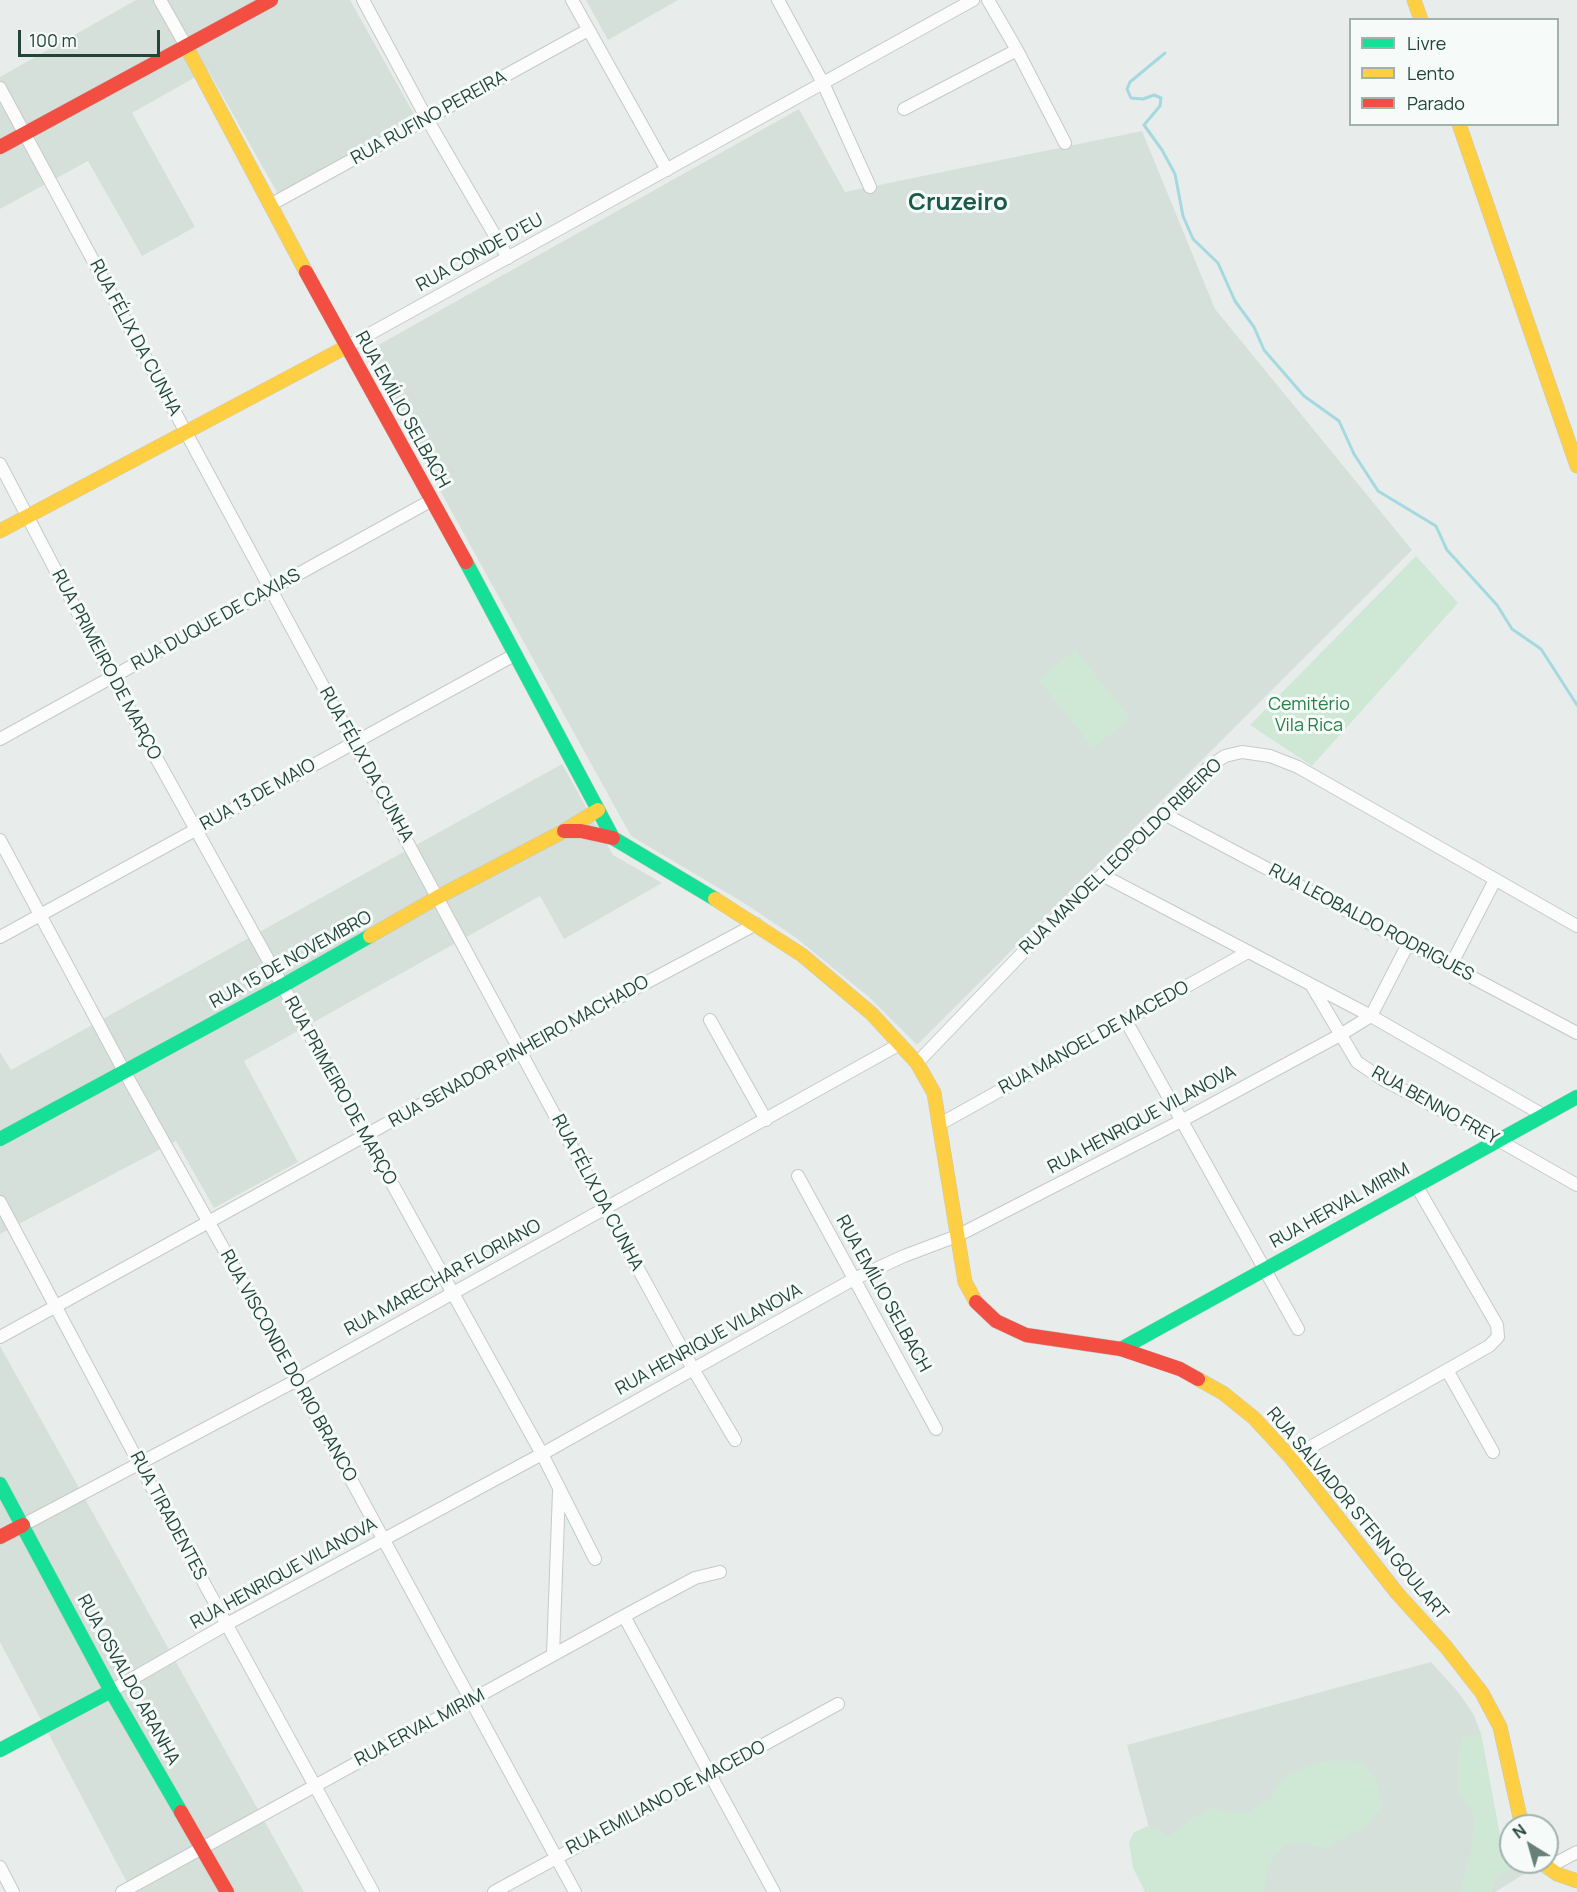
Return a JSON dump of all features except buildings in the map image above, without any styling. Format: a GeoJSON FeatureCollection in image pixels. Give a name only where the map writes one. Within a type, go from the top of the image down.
{"type":"FeatureCollection","features":[{"type":"Feature","properties":{"kind":"main road"},"geometry":{"type":"LineString","coordinates":[[0,147],[271,0]]}},
{"type":"Feature","properties":{"kind":"main road"},"geometry":{"type":"LineString","coordinates":[[1414,0],[1420,18]]}},
{"type":"Feature","properties":{"kind":"main road","name":"RUA EMÍLIO SELBACH"},"geometry":{"type":"LineString","coordinates":[[186,46],[346,347],[516,654],[613,838]]}},
{"type":"Feature","properties":{"kind":"main road"},"geometry":{"type":"LineString","coordinates":[[1460,126],[1577,466]]}},
{"type":"Feature","properties":{"kind":"main road","name":"RUA CONDE D'EU"},"geometry":{"type":"LineString","coordinates":[[0,531],[346,347]]}},
{"type":"Feature","properties":{"kind":"main road","name":"RUA 15 DE NOVEMBRO"},"geometry":{"type":"LineString","coordinates":[[0,1139],[282,986],[438,897],[564,831],[598,810]]}},
{"type":"Feature","properties":{"kind":"main road"},"geometry":{"type":"LineString","coordinates":[[564,831],[581,831],[613,838]]}},
{"type":"Feature","properties":{"kind":"main road","name":"RUA SALVADOR STENN GOULART"},"geometry":{"type":"LineString","coordinates":[[613,838],[756,924],[802,955],[872,1014],[917,1063],[934,1093],[965,1282],[976,1302],[996,1321],[1026,1335],[1120,1349],[1180,1369],[1223,1393],[1254,1418],[1291,1458],[1397,1593],[1446,1647],[1482,1693],[1500,1727],[1519,1814]]}},
{"type":"Feature","properties":{"kind":"main road","name":"RUA HERVAL MIRIM"},"geometry":{"type":"LineString","coordinates":[[1120,1349],[1577,1097]]}},
{"type":"Feature","properties":{"kind":"main road","name":"RUA OSVALDO ARANHA"},"geometry":{"type":"LineString","coordinates":[[0,1484],[111,1691],[227,1892]]}},
{"type":"Feature","properties":{"kind":"main road","name":"RUA MARECHAR FLORIANO"},"geometry":{"type":"LineString","coordinates":[[0,1537],[22,1525]]}},
{"type":"Feature","properties":{"kind":"main road","name":"RUA HENRIQUE VILANOVA"},"geometry":{"type":"LineString","coordinates":[[0,1750],[111,1691]]}},
{"type":"Feature","properties":{"kind":"main road"},"geometry":{"type":"LineString","coordinates":[[1557,1874],[1577,1881]]}},
{"type":"Feature","properties":{"kind":"street","name":"RUA EMÍLIO SELBACH"},"geometry":{"type":"LineString","coordinates":[[160,0],[186,46]]}},
{"type":"Feature","properties":{"kind":"street"},"geometry":{"type":"LineString","coordinates":[[363,0],[427,119],[508,258]]}},
{"type":"Feature","properties":{"kind":"street"},"geometry":{"type":"LineString","coordinates":[[572,0],[666,170]]}},
{"type":"Feature","properties":{"kind":"street"},"geometry":{"type":"LineString","coordinates":[[778,0],[823,84],[870,187]]}},
{"type":"Feature","properties":{"kind":"street","name":"RUA CONDE D'EU"},"geometry":{"type":"LineString","coordinates":[[346,347],[974,0]]}},
{"type":"Feature","properties":{"kind":"street"},"geometry":{"type":"LineString","coordinates":[[988,0],[1017,50],[1065,143]]}},
{"type":"Feature","properties":{"kind":"street","name":"RUA RUFINO PEREIRA"},"geometry":{"type":"LineString","coordinates":[[270,205],[588,30]]}},
{"type":"Feature","properties":{"kind":"street"},"geometry":{"type":"LineString","coordinates":[[904,109],[1017,50]]}},
{"type":"Feature","properties":{"kind":"street","name":"RUA FÉLIX DA CUNHA"},"geometry":{"type":"LineString","coordinates":[[0,88],[606,1210],[693,1369],[735,1440]]}},
{"type":"Feature","properties":{"kind":"street","name":"RUA PRIMEIRO DE MARÇO"},"geometry":{"type":"LineString","coordinates":[[0,464],[112,678],[542,1454],[595,1559]]}},
{"type":"Feature","properties":{"kind":"street","name":"RUA DUQUE DE CAXIAS"},"geometry":{"type":"LineString","coordinates":[[0,739],[432,500]]}},
{"type":"Feature","properties":{"kind":"street","name":"RUA 13 DE MAIO"},"geometry":{"type":"LineString","coordinates":[[0,937],[516,654]]}},
{"type":"Feature","properties":{"kind":"street","name":"RUA MANOEL LEOPOLDO RIBEIRO"},"geometry":{"type":"LineString","coordinates":[[917,1063],[1076,897],[1102,875],[1210,766],[1225,756],[1242,752],[1270,756],[1298,767],[1577,926]]}},
{"type":"Feature","properties":{"kind":"street","name":"RUA LEOBALDO RODRIGUES"},"geometry":{"type":"LineString","coordinates":[[1164,814],[1577,1033]]}},
{"type":"Feature","properties":{"kind":"street","name":"RUA VISCONDE DO RIO BRANCO"},"geometry":{"type":"LineString","coordinates":[[0,840],[124,1071],[297,1380],[575,1892]]}},
{"type":"Feature","properties":{"kind":"street"},"geometry":{"type":"LineString","coordinates":[[1102,875],[1371,1016],[1543,1115]]}},
{"type":"Feature","properties":{"kind":"street"},"geometry":{"type":"LineString","coordinates":[[1451,965],[1495,880]]}},
{"type":"Feature","properties":{"kind":"street","name":"RUA SENADOR PINHEIRO MACHADO"},"geometry":{"type":"LineString","coordinates":[[0,1337],[520,1050],[756,924]]}},
{"type":"Feature","properties":{"kind":"street"},"geometry":{"type":"LineString","coordinates":[[1371,1016],[1409,942]]}},
{"type":"Feature","properties":{"kind":"street","name":"RUA MANOEL DE MACEDO"},"geometry":{"type":"LineString","coordinates":[[940,1124],[1248,952]]}},
{"type":"Feature","properties":{"kind":"street","name":"RUA BENNO FREY"},"geometry":{"type":"LineString","coordinates":[[1312,987],[1357,1062],[1382,1079],[1498,1140],[1577,1185]]}},
{"type":"Feature","properties":{"kind":"street","name":"RUA HENRIQUE VILANOVA"},"geometry":{"type":"LineString","coordinates":[[111,1691],[227,1624],[542,1454],[854,1280],[904,1256],[957,1236],[1181,1121],[1371,1016]]}},
{"type":"Feature","properties":{"kind":"street"},"geometry":{"type":"LineString","coordinates":[[710,1020],[766,1120]]}},
{"type":"Feature","properties":{"kind":"street"},"geometry":{"type":"LineString","coordinates":[[1126,1021],[1298,1329]]}},
{"type":"Feature","properties":{"kind":"street","name":"RUA MARECHAR FLORIANO"},"geometry":{"type":"LineString","coordinates":[[22,1525],[297,1380],[606,1210],[900,1044]]}},
{"type":"Feature","properties":{"kind":"street","name":"RUA EMÍLIO SELBACH"},"geometry":{"type":"LineString","coordinates":[[798,1176],[936,1429]]}},
{"type":"Feature","properties":{"kind":"street"},"geometry":{"type":"LineString","coordinates":[[1291,1458],[1489,1346],[1498,1337],[1497,1325],[1416,1185]]}},
{"type":"Feature","properties":{"kind":"street","name":"RUA TIRADENTES"},"geometry":{"type":"LineString","coordinates":[[0,1202],[313,1785],[373,1892]]}},
{"type":"Feature","properties":{"kind":"street"},"geometry":{"type":"LineString","coordinates":[[1447,1370],[1493,1452]]}},
{"type":"Feature","properties":{"kind":"street"},"geometry":{"type":"LineString","coordinates":[[553,1655],[560,1489]]}},
{"type":"Feature","properties":{"kind":"street","name":"RUA ERVAL MIRIM"},"geometry":{"type":"LineString","coordinates":[[122,1892],[313,1785],[695,1578],[720,1572]]}},
{"type":"Feature","properties":{"kind":"street"},"geometry":{"type":"LineString","coordinates":[[624,1616],[774,1892]]}},
{"type":"Feature","properties":{"kind":"street","name":"RUA EMILIANO DE MACEDO"},"geometry":{"type":"LineString","coordinates":[[494,1892],[837,1704]]}},
{"type":"Feature","properties":{"kind":"street"},"geometry":{"type":"LineString","coordinates":[[1559,1859],[1577,1852]]}},
{"type":"Feature","properties":{"kind":"street"},"geometry":{"type":"LineString","coordinates":[[0,1867],[13,1892]]}},
{"type":"Feature","properties":{"kind":"shaded area"},"geometry":{"type":"Polygon","coordinates":[[[136,0],[350,0],[415,116],[278,194],[208,70],[132,113],[195,227],[142,256],[88,161],[0,209],[0,77],[136,0]]]}},
{"type":"Feature","properties":{"kind":"shaded area"},"geometry":{"type":"Polygon","coordinates":[[[586,0],[678,0],[608,40],[586,0]]]}},
{"type":"Feature","properties":{"kind":"shaded area"},"geometry":{"type":"Polygon","coordinates":[[[799,109],[845,192],[1142,131],[1215,309],[1412,550],[917,1045],[869,997],[795,937],[744,903],[631,836],[364,353],[799,109]]]}},
{"type":"Feature","properties":{"kind":"shaded area"},"geometry":{"type":"Polygon","coordinates":[[[562,764],[613,855],[662,883],[564,939],[540,896],[244,1061],[298,1162],[214,1208],[176,1141],[0,1234],[0,1052],[11,1070],[562,764]]]}},
{"type":"Feature","properties":{"kind":"shaded area"},"geometry":{"type":"Polygon","coordinates":[[[0,1346],[304,1892],[132,1892],[0,1642],[0,1346]]]}},
{"type":"Feature","properties":{"kind":"shaded area"},"geometry":{"type":"Polygon","coordinates":[[[1431,1662],[1459,1693],[1474,1715],[1481,1734],[1499,1830],[1499,1874],[1524,1874],[1495,1892],[1166,1892],[1127,1745],[1431,1662]]]}},
{"type":"Feature","properties":{"kind":"green space","name":"Cemitério Vila Rica"},"geometry":{"type":"Polygon","coordinates":[[[1416,556],[1458,603],[1312,766],[1250,725],[1416,556]]]}},
{"type":"Feature","properties":{"kind":"green space"},"geometry":{"type":"Polygon","coordinates":[[[1075,650],[1130,718],[1093,748],[1039,680],[1075,650]]]}},
{"type":"Feature","properties":{"kind":"green space"},"geometry":{"type":"Polygon","coordinates":[[[1481,1734],[1499,1830],[1499,1874],[1491,1892],[1460,1892],[1472,1848],[1473,1814],[1459,1793],[1459,1749],[1463,1738],[1481,1734]]]}},
{"type":"Feature","properties":{"kind":"green space"},"geometry":{"type":"Polygon","coordinates":[[[1350,1760],[1363,1763],[1374,1777],[1380,1792],[1381,1807],[1369,1824],[1325,1849],[1306,1843],[1287,1844],[1270,1862],[1263,1892],[1145,1892],[1133,1868],[1129,1842],[1134,1832],[1148,1826],[1169,1836],[1212,1808],[1224,1812],[1248,1812],[1271,1798],[1280,1781],[1301,1769],[1328,1761],[1350,1760]]]}},
{"type":"Feature","properties":{"kind":"waterway"},"geometry":{"type":"LineString","coordinates":[[1165,53],[1130,82],[1127,89],[1131,98],[1143,99],[1154,95],[1161,98],[1160,106],[1144,125],[1162,150],[1175,174],[1183,216],[1193,239],[1218,263],[1235,301],[1254,327],[1264,350],[1304,396],[1339,421],[1354,454],[1378,491],[1436,526],[1447,550],[1497,605],[1512,629],[1541,649],[1577,705]]}},
{"type":"Feature","properties":{"kind":"traffic: fast"},"geometry":{"type":"LineString","coordinates":[[466,562],[613,838],[715,899]]}},
{"type":"Feature","properties":{"kind":"traffic: fast"},"geometry":{"type":"LineString","coordinates":[[0,1139],[370,936]]}},
{"type":"Feature","properties":{"kind":"traffic: fast"},"geometry":{"type":"LineString","coordinates":[[1121,1349],[1577,1097]]}},
{"type":"Feature","properties":{"kind":"traffic: fast"},"geometry":{"type":"LineString","coordinates":[[0,1484],[111,1691],[181,1812]]}},
{"type":"Feature","properties":{"kind":"traffic: fast"},"geometry":{"type":"LineString","coordinates":[[0,1750],[111,1691]]}},
{"type":"Feature","properties":{"kind":"traffic: slow"},"geometry":{"type":"LineString","coordinates":[[1414,0],[1420,18]]}},
{"type":"Feature","properties":{"kind":"traffic: slow"},"geometry":{"type":"LineString","coordinates":[[186,46],[306,272]]}},
{"type":"Feature","properties":{"kind":"traffic: slow"},"geometry":{"type":"LineString","coordinates":[[1460,126],[1577,466]]}},
{"type":"Feature","properties":{"kind":"traffic: slow"},"geometry":{"type":"LineString","coordinates":[[0,531],[346,347]]}},
{"type":"Feature","properties":{"kind":"traffic: slow"},"geometry":{"type":"LineString","coordinates":[[370,936],[438,897],[564,831],[598,810]]}},
{"type":"Feature","properties":{"kind":"traffic: slow"},"geometry":{"type":"LineString","coordinates":[[715,899],[802,955],[872,1014],[917,1063],[934,1093],[965,1282],[976,1302]]}},
{"type":"Feature","properties":{"kind":"traffic: slow"},"geometry":{"type":"LineString","coordinates":[[1198,1379],[1223,1393],[1254,1418],[1291,1458],[1397,1593],[1446,1647],[1482,1693],[1500,1727],[1519,1814]]}},
{"type":"Feature","properties":{"kind":"traffic: slow"},"geometry":{"type":"LineString","coordinates":[[1557,1874],[1577,1881]]}},
{"type":"Feature","properties":{"kind":"traffic: jam"},"geometry":{"type":"LineString","coordinates":[[0,147],[271,0]]}},
{"type":"Feature","properties":{"kind":"traffic: jam"},"geometry":{"type":"LineString","coordinates":[[306,272],[466,562]]}},
{"type":"Feature","properties":{"kind":"traffic: jam"},"geometry":{"type":"LineString","coordinates":[[564,831],[581,831],[613,838]]}},
{"type":"Feature","properties":{"kind":"traffic: jam"},"geometry":{"type":"LineString","coordinates":[[976,1302],[996,1321],[1026,1335],[1121,1349],[1180,1369],[1198,1379]]}},
{"type":"Feature","properties":{"kind":"traffic: jam"},"geometry":{"type":"LineString","coordinates":[[0,1537],[23,1525]]}},
{"type":"Feature","properties":{"kind":"traffic: jam"},"geometry":{"type":"LineString","coordinates":[[181,1812],[227,1892]]}},
{"type":"Feature","properties":{"kind":"district","name":"Cruzeiro"},"geometry":{"type":"Point","coordinates":[958,203]}}]}
